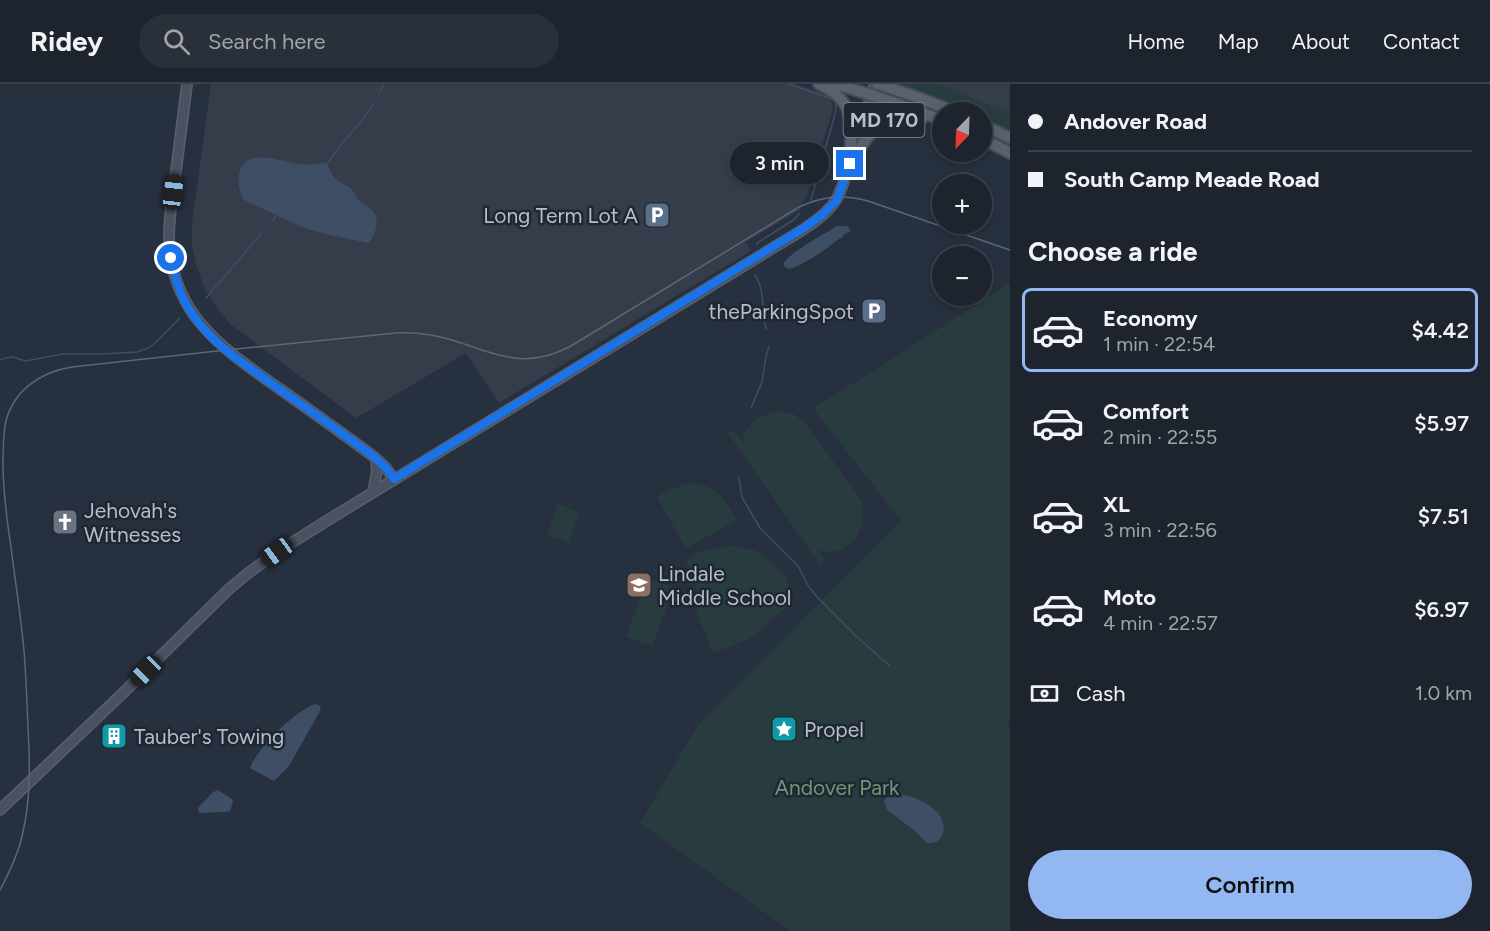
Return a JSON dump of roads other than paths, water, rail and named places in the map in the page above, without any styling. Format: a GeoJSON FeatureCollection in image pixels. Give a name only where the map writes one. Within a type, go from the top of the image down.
{"type":"FeatureCollection","features":[{"type":"Feature","properties":{"kind":"main road"},"geometry":{"type":"LineString","coordinates":[[187,84],[169,239],[174,272],[184,301],[201,326],[226,350],[376,459],[394,479]]}},
{"type":"Feature","properties":{"kind":"main road"},"geometry":{"type":"LineString","coordinates":[[819,84],[840,97],[849,113],[851,121],[850,164]]}},
{"type":"Feature","properties":{"kind":"main road"},"geometry":{"type":"LineString","coordinates":[[836,84],[875,88],[932,116]]}},
{"type":"Feature","properties":{"kind":"main road","name":"MD 170"},"geometry":{"type":"LineString","coordinates":[[0,810],[216,602],[247,574],[277,552],[822,215],[837,200],[875,88],[917,97],[932,103]]}},
{"type":"Feature","properties":{"kind":"main road","name":"MD 170"},"geometry":{"type":"LineString","coordinates":[[850,164],[873,129],[884,121],[898,115],[932,119]]}},
{"type":"Feature","properties":{"kind":"main road"},"geometry":{"type":"LineString","coordinates":[[992,129],[1010,138]]}},
{"type":"Feature","properties":{"kind":"main road"},"geometry":{"type":"LineString","coordinates":[[992,144],[1010,153]]}},
{"type":"Feature","properties":{"kind":"main road"},"geometry":{"type":"LineString","coordinates":[[373,492],[377,471],[376,459]]}},
{"type":"Feature","properties":{"kind":"waterway"},"geometry":{"type":"LineString","coordinates":[[379,93],[384,84]]}},
{"type":"Feature","properties":{"kind":"waterway"},"geometry":{"type":"LineString","coordinates":[[789,84],[835,101],[835,114],[811,200]]}},
{"type":"Feature","properties":{"kind":"waterway"},"geometry":{"type":"LineString","coordinates":[[326,165],[373,104]]}},
{"type":"Feature","properties":{"kind":"waterway"},"geometry":{"type":"LineString","coordinates":[[757,245],[800,213]]}},
{"type":"Feature","properties":{"kind":"waterway"},"geometry":{"type":"LineString","coordinates":[[273,220],[276,216]]}},
{"type":"Feature","properties":{"kind":"waterway"},"geometry":{"type":"LineString","coordinates":[[206,298],[261,234]]}},
{"type":"Feature","properties":{"kind":"waterway"},"geometry":{"type":"LineString","coordinates":[[755,275],[762,294],[766,329]]}},
{"type":"Feature","properties":{"kind":"waterway"},"geometry":{"type":"LineString","coordinates":[[0,360],[13,357],[26,361],[63,354],[137,352],[155,343],[180,318]]}},
{"type":"Feature","properties":{"kind":"waterway"},"geometry":{"type":"LineString","coordinates":[[751,408],[762,382],[769,347]]}},
{"type":"Feature","properties":{"kind":"waterway"},"geometry":{"type":"LineString","coordinates":[[739,478],[742,497],[760,528],[798,566],[809,587],[818,598],[890,666]]}},
{"type":"Feature","properties":{"kind":"tram line"},"geometry":{"type":"LineString","coordinates":[[0,890],[16,857],[22,836],[28,796],[24,651],[3,471],[5,425],[14,402],[29,385],[49,373],[72,367],[396,333],[441,337],[513,358],[540,357],[571,346],[799,207],[816,200],[833,197],[850,197],[868,201],[1010,250]]}},
{"type":"Feature","properties":{"kind":"place","name":"Long Term Lot A"},"geometry":{"type":"Point","coordinates":[657,215]}},
{"type":"Feature","properties":{"kind":"place","name":"theParkingSpot"},"geometry":{"type":"Point","coordinates":[874,311]}},
{"type":"Feature","properties":{"kind":"place","name":"Jehovah's Witnesses"},"geometry":{"type":"Point","coordinates":[65,522]}},
{"type":"Feature","properties":{"kind":"place","name":"Lindale Middle School"},"geometry":{"type":"Point","coordinates":[639,585]}},
{"type":"Feature","properties":{"kind":"place","name":"Propel"},"geometry":{"type":"Point","coordinates":[784,729]}},
{"type":"Feature","properties":{"kind":"place","name":"Tauber's Towing"},"geometry":{"type":"Point","coordinates":[114,736]}},
{"type":"Feature","properties":{"kind":"park label","name":"Andover Park"},"geometry":{"type":"Point","coordinates":[837,787]}}]}
